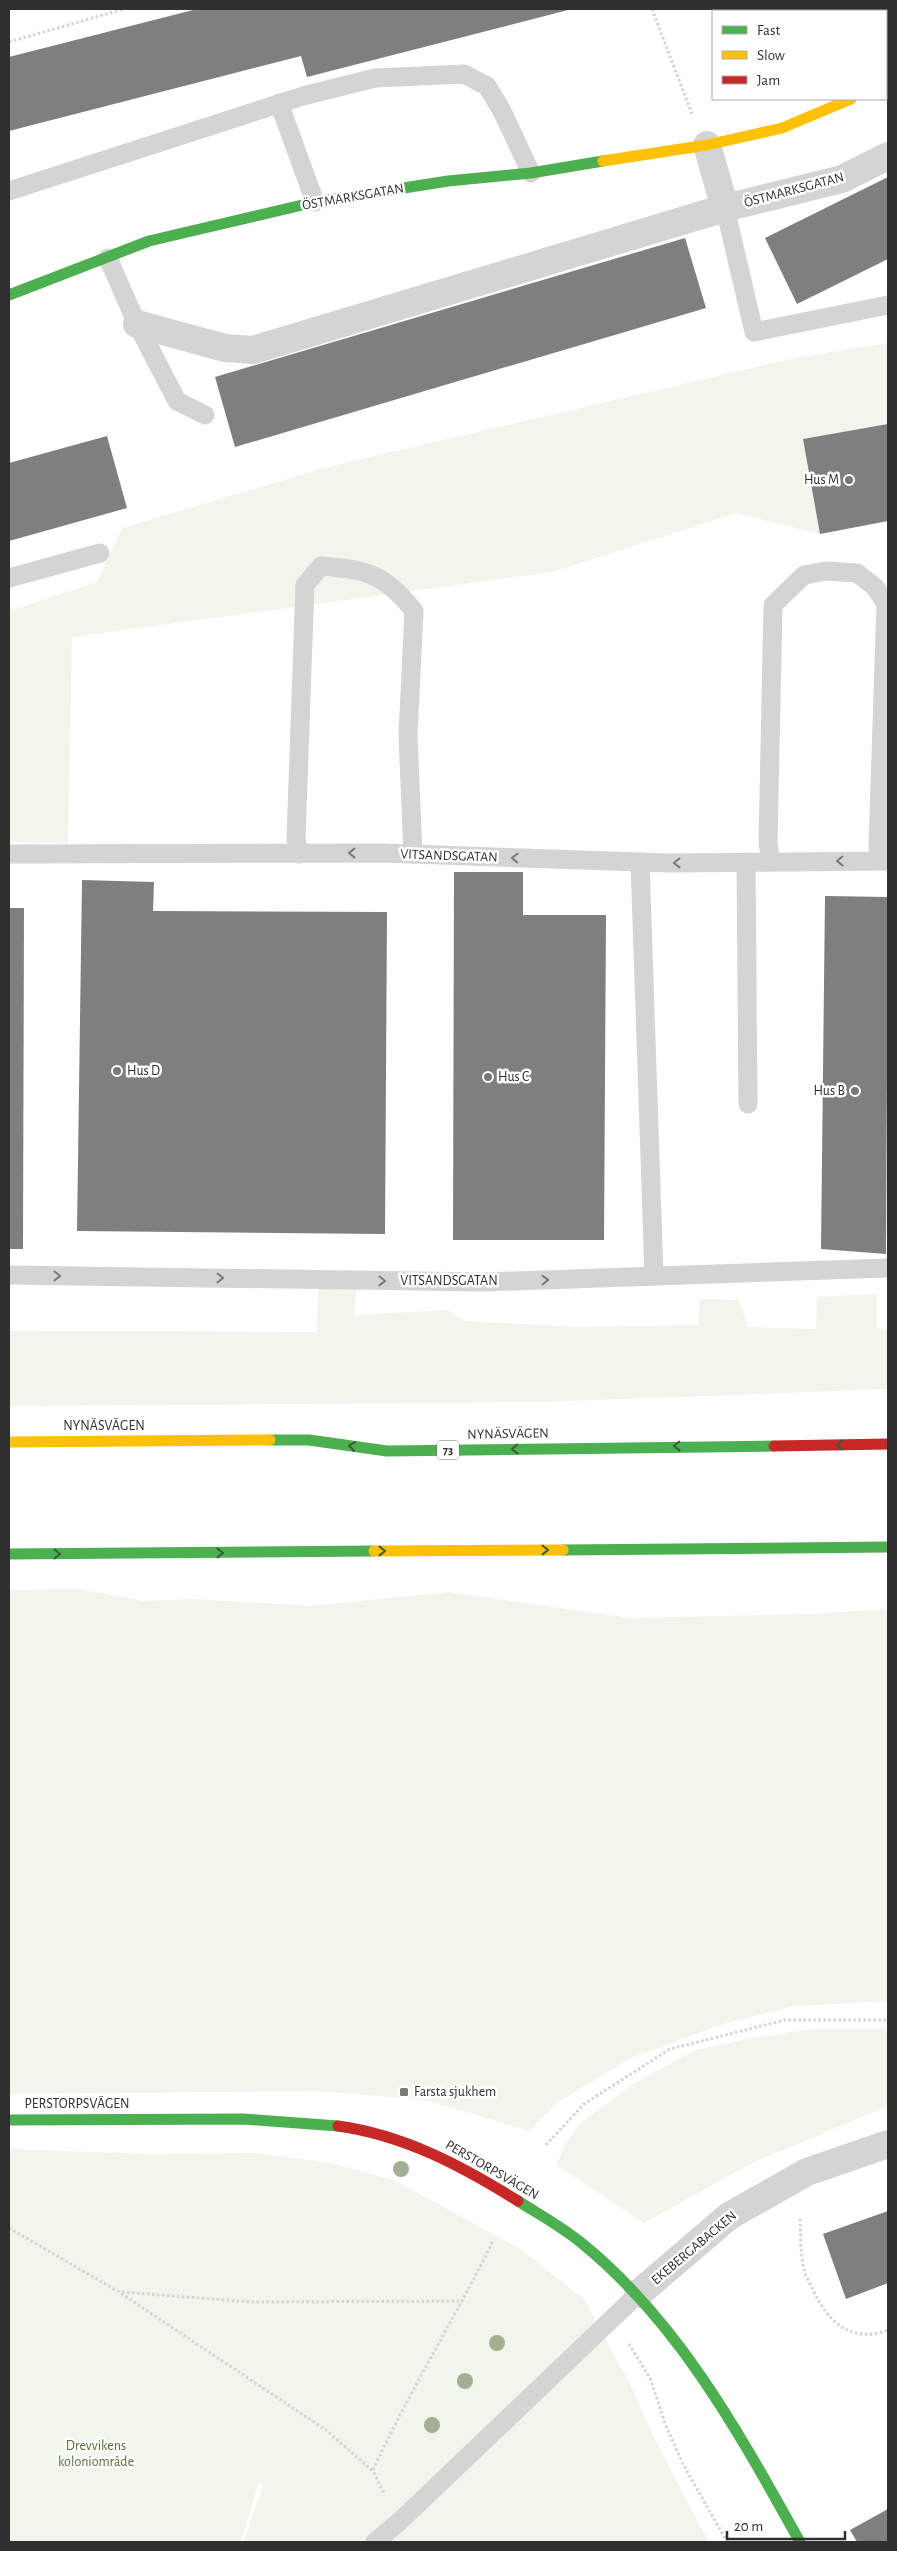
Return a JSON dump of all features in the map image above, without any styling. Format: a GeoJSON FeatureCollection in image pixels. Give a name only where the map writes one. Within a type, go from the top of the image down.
{"type":"FeatureCollection","features":[{"type":"Feature","properties":{"kind":"main road","name":"ÖSTMARKSGATAN"},"geometry":{"type":"LineString","coordinates":[[9,295],[108,258],[149,240],[315,202],[448,181],[531,173],[673,148],[707,145],[782,128],[849,100]]}},
{"type":"Feature","properties":{"kind":"main road","name":"NYNÄSVÄGEN"},"geometry":{"type":"LineString","coordinates":[[9,1442],[309,1440],[387,1451],[888,1444]]}},
{"type":"Feature","properties":{"kind":"main road"},"geometry":{"type":"LineString","coordinates":[[9,1554],[888,1547]]}},
{"type":"Feature","properties":{"kind":"main road","name":"PERSTORPSVÄGEN"},"geometry":{"type":"LineString","coordinates":[[9,2120],[249,2118],[310,2122],[368,2132],[436,2155],[500,2189],[585,2245],[638,2294],[671,2330],[700,2370],[738,2431],[800,2542]]}},
{"type":"Feature","properties":{"kind":"street","name":"ÖSTMARKSGATAN"},"geometry":{"type":"LineString","coordinates":[[707,145],[725,208]]}},
{"type":"Feature","properties":{"kind":"street","name":"ÖSTMARKSGATAN"},"geometry":{"type":"LineString","coordinates":[[137,324],[225,348],[253,350],[725,208],[842,179],[888,156]]}},
{"type":"Feature","properties":{"kind":"street","name":"EKEBERGABACKEN"},"geometry":{"type":"LineString","coordinates":[[638,2294],[729,2216],[807,2172],[888,2144]]}},
{"type":"Feature","properties":{"kind":"lane"},"geometry":{"type":"LineString","coordinates":[[9,192],[279,103],[375,78],[464,74],[487,86],[502,111],[531,173]]}},
{"type":"Feature","properties":{"kind":"lane"},"geometry":{"type":"LineString","coordinates":[[279,103],[315,202]]}},
{"type":"Feature","properties":{"kind":"lane"},"geometry":{"type":"LineString","coordinates":[[725,208],[754,332],[888,305]]}},
{"type":"Feature","properties":{"kind":"lane"},"geometry":{"type":"LineString","coordinates":[[108,258],[137,324],[177,401],[205,415]]}},
{"type":"Feature","properties":{"kind":"lane"},"geometry":{"type":"LineString","coordinates":[[9,578],[100,553]]}},
{"type":"Feature","properties":{"kind":"lane"},"geometry":{"type":"LineString","coordinates":[[299,854],[296,839],[304,586],[321,566],[353,569],[374,575],[396,589],[414,611],[408,735],[413,854]]}},
{"type":"Feature","properties":{"kind":"lane"},"geometry":{"type":"LineString","coordinates":[[771,862],[768,843],[773,605],[804,575],[826,571],[857,573],[875,587],[886,604],[878,847],[885,861]]}},
{"type":"Feature","properties":{"kind":"lane","name":"VITSANDSGATAN"},"geometry":{"type":"LineString","coordinates":[[9,854],[413,854],[640,862],[885,861]]}},
{"type":"Feature","properties":{"kind":"lane"},"geometry":{"type":"LineString","coordinates":[[640,862],[654,1276]]}},
{"type":"Feature","properties":{"kind":"lane"},"geometry":{"type":"LineString","coordinates":[[746,862],[748,1104]]}},
{"type":"Feature","properties":{"kind":"lane","name":"VITSANDSGATAN"},"geometry":{"type":"LineString","coordinates":[[9,1275],[484,1282],[888,1268]]}},
{"type":"Feature","properties":{"kind":"lane"},"geometry":{"type":"LineString","coordinates":[[375,2542],[399,2522],[638,2294]]}},
{"type":"Feature","properties":{"kind":"path"},"geometry":{"type":"LineString","coordinates":[[9,42],[124,9]]}},
{"type":"Feature","properties":{"kind":"path"},"geometry":{"type":"LineString","coordinates":[[652,9],[694,119]]}},
{"type":"Feature","properties":{"kind":"path"},"geometry":{"type":"LineString","coordinates":[[546,2145],[584,2104],[670,2050],[785,2020],[888,2020]]}},
{"type":"Feature","properties":{"kind":"path"},"geometry":{"type":"LineString","coordinates":[[800,2219],[804,2269],[822,2310],[842,2329],[859,2333],[880,2333],[888,2330]]}},
{"type":"Feature","properties":{"kind":"path"},"geometry":{"type":"LineString","coordinates":[[9,2228],[119,2292],[326,2430],[373,2471],[388,2438],[463,2301],[493,2240]]}},
{"type":"Feature","properties":{"kind":"path"},"geometry":{"type":"LineString","coordinates":[[119,2292],[251,2302],[463,2301]]}},
{"type":"Feature","properties":{"kind":"path"},"geometry":{"type":"LineString","coordinates":[[614,2317],[650,2378],[666,2426],[683,2464],[727,2542]]}},
{"type":"Feature","properties":{"kind":"green space"},"geometry":{"type":"Polygon","coordinates":[[[888,343],[888,424],[803,439],[820,534],[736,513],[553,572],[72,637],[68,843],[9,842],[9,611],[97,582],[122,528],[332,466],[795,358],[888,343]]]}},
{"type":"Feature","properties":{"kind":"green space"},"geometry":{"type":"Polygon","coordinates":[[[318,1288],[357,1289],[354,1315],[448,1310],[464,1321],[576,1327],[698,1325],[700,1299],[738,1300],[749,1327],[816,1329],[817,1297],[877,1294],[877,1328],[888,1329],[888,1389],[542,1402],[9,1406],[9,1331],[317,1332],[318,1288]]]}},
{"type":"Feature","properties":{"kind":"green space"},"geometry":{"type":"Polygon","coordinates":[[[80,1589],[143,1601],[194,1599],[310,1606],[449,1592],[630,1618],[813,1614],[888,1609],[888,2001],[795,2006],[720,2025],[631,2058],[555,2104],[530,2131],[425,2100],[318,2091],[9,2094],[9,1590],[80,1589]]]}},
{"type":"Feature","properties":{"kind":"green space"},"geometry":{"type":"Polygon","coordinates":[[[815,2029],[888,2029],[888,2106],[750,2164],[644,2223],[557,2165],[564,2146],[581,2122],[640,2080],[695,2050],[752,2038],[815,2029]]]}},
{"type":"Feature","properties":{"kind":"green space","name":"Drevvikens koloniområde"},"geometry":{"type":"Polygon","coordinates":[[[9,2149],[149,2154],[256,2153],[331,2163],[394,2180],[517,2247],[584,2299],[630,2384],[657,2444],[709,2542],[243,2542],[263,2487],[259,2482],[241,2542],[9,2542],[9,2149]]]}},
{"type":"Feature","properties":{"kind":"building"},"geometry":{"type":"Polygon","coordinates":[[[197,9],[572,9],[307,77],[301,56],[9,131],[9,57],[197,9]]]}},
{"type":"Feature","properties":{"kind":"building"},"geometry":{"type":"Polygon","coordinates":[[[888,177],[888,259],[797,304],[765,238],[888,177]]]}},
{"type":"Feature","properties":{"kind":"building"},"geometry":{"type":"Polygon","coordinates":[[[685,238],[706,308],[235,447],[215,377],[685,238]]]}},
{"type":"Feature","properties":{"kind":"building","name":"Hus M"},"geometry":{"type":"Polygon","coordinates":[[[888,424],[888,521],[820,534],[803,439],[888,424]]]}},
{"type":"Feature","properties":{"kind":"building"},"geometry":{"type":"Polygon","coordinates":[[[107,436],[127,508],[9,541],[9,463],[107,436]]]}},
{"type":"Feature","properties":{"kind":"building"},"geometry":{"type":"Polygon","coordinates":[[[454,872],[523,872],[523,915],[606,915],[604,1240],[453,1240],[454,872]]]}},
{"type":"Feature","properties":{"kind":"building"},"geometry":{"type":"Polygon","coordinates":[[[82,880],[154,882],[153,911],[387,912],[385,1234],[77,1231],[82,880]]]}},
{"type":"Feature","properties":{"kind":"building","name":"Hus B"},"geometry":{"type":"Polygon","coordinates":[[[825,896],[888,897],[886,1254],[821,1249],[825,896]]]}},
{"type":"Feature","properties":{"kind":"building"},"geometry":{"type":"Polygon","coordinates":[[[9,908],[24,908],[23,1249],[9,1249],[9,908]]]}},
{"type":"Feature","properties":{"kind":"building"},"geometry":{"type":"Polygon","coordinates":[[[888,2211],[888,2283],[846,2299],[823,2234],[888,2211]]]}},
{"type":"Feature","properties":{"kind":"building"},"geometry":{"type":"Polygon","coordinates":[[[888,2509],[888,2542],[857,2542],[850,2530],[888,2509]]]}},
{"type":"Feature","properties":{"kind":"traffic: fast"},"geometry":{"type":"LineString","coordinates":[[9,295],[149,241],[315,202],[448,181],[531,173],[603,161]]}},
{"type":"Feature","properties":{"kind":"traffic: fast"},"geometry":{"type":"LineString","coordinates":[[270,1440],[309,1440],[387,1451],[774,1446]]}},
{"type":"Feature","properties":{"kind":"traffic: fast"},"geometry":{"type":"LineString","coordinates":[[563,1550],[888,1547]]}},
{"type":"Feature","properties":{"kind":"traffic: fast"},"geometry":{"type":"LineString","coordinates":[[9,1554],[374,1551]]}},
{"type":"Feature","properties":{"kind":"traffic: fast"},"geometry":{"type":"LineString","coordinates":[[9,2120],[244,2119],[338,2126]]}},
{"type":"Feature","properties":{"kind":"traffic: fast"},"geometry":{"type":"LineString","coordinates":[[518,2201],[560,2227],[584,2245],[619,2276],[650,2310],[706,2383],[755,2462],[800,2542]]}},
{"type":"Feature","properties":{"kind":"traffic: slow"},"geometry":{"type":"LineString","coordinates":[[603,161],[707,145],[782,128],[849,100]]}},
{"type":"Feature","properties":{"kind":"traffic: slow"},"geometry":{"type":"LineString","coordinates":[[9,1442],[270,1440]]}},
{"type":"Feature","properties":{"kind":"traffic: slow"},"geometry":{"type":"LineString","coordinates":[[374,1551],[563,1550]]}},
{"type":"Feature","properties":{"kind":"traffic: jam"},"geometry":{"type":"LineString","coordinates":[[774,1446],[888,1444]]}},
{"type":"Feature","properties":{"kind":"traffic: jam"},"geometry":{"type":"LineString","coordinates":[[338,2126],[362,2130],[409,2144],[454,2164],[518,2201]]}},
{"type":"Feature","properties":{"kind":"place","name":"Hus M"},"geometry":{"type":"Point","coordinates":[849,480]}},
{"type":"Feature","properties":{"kind":"place","name":"Hus D"},"geometry":{"type":"Point","coordinates":[117,1071]}},
{"type":"Feature","properties":{"kind":"place","name":"Hus C"},"geometry":{"type":"Point","coordinates":[488,1077]}},
{"type":"Feature","properties":{"kind":"place","name":"Hus B"},"geometry":{"type":"Point","coordinates":[855,1091]}},
{"type":"Feature","properties":{"kind":"place","name":"Farsta sjukhem"},"geometry":{"type":"Point","coordinates":[404,2092]}}]}
